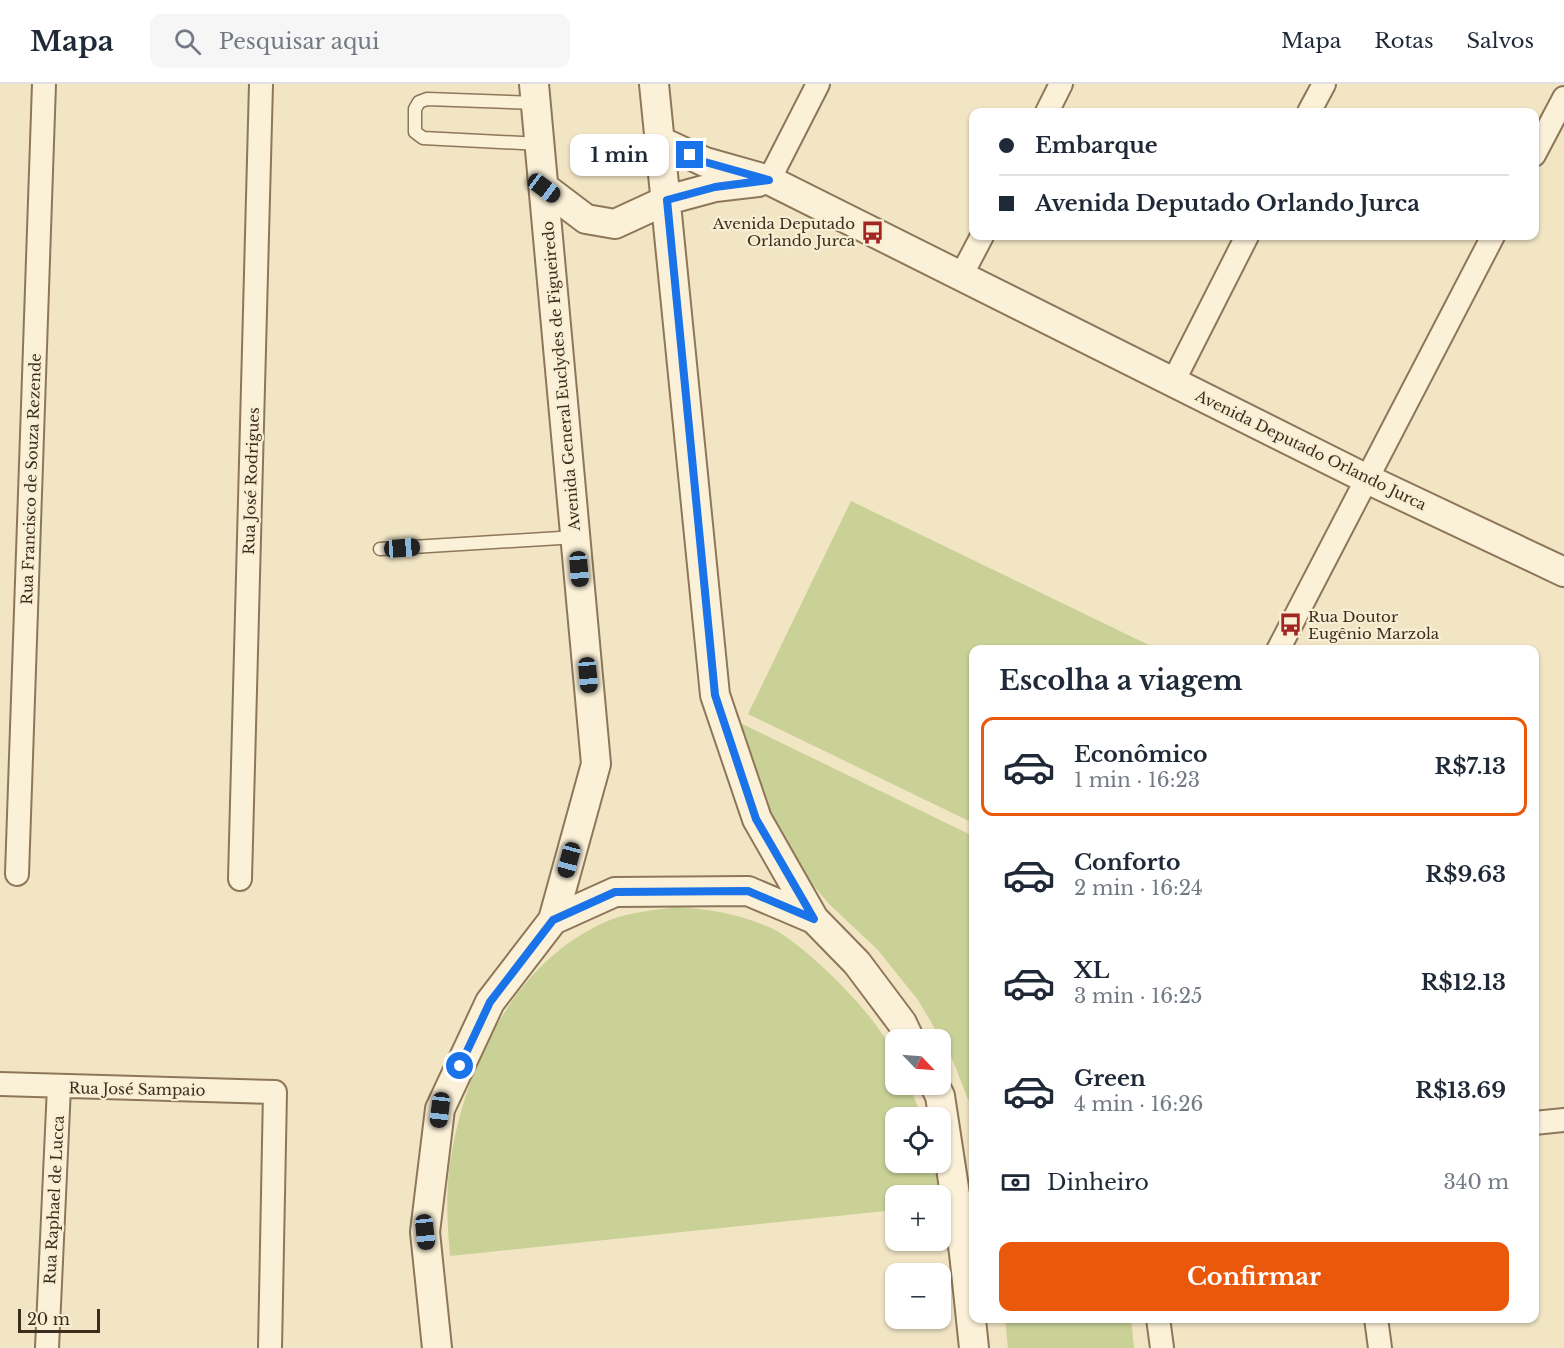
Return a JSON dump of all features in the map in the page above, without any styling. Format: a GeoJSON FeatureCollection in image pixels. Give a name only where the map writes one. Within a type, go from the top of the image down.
{"type":"FeatureCollection","features":[{"type":"Feature","properties":{"kind":"street","name":"Rua Francisco de Souza Rezende"},"geometry":{"type":"LineString","coordinates":[[17,874],[44,84]]}},
{"type":"Feature","properties":{"kind":"street","name":"Rua José Rodrigues"},"geometry":{"type":"LineString","coordinates":[[240,879],[261,84]]}},
{"type":"Feature","properties":{"kind":"street"},"geometry":{"type":"LineString","coordinates":[[654,84],[715,695],[756,819],[814,919],[857,963],[905,1029]]}},
{"type":"Feature","properties":{"kind":"street"},"geometry":{"type":"LineString","coordinates":[[544,188],[586,219],[615,224],[667,200],[715,187],[769,180],[818,84]]}},
{"type":"Feature","properties":{"kind":"street"},"geometry":{"type":"LineString","coordinates":[[1049,108],[1061,84]]}},
{"type":"Feature","properties":{"kind":"street"},"geometry":{"type":"LineString","coordinates":[[1311,108],[1324,84]]}},
{"type":"Feature","properties":{"kind":"street","name":"Avenida General Euclydes de Figueiredo"},"geometry":{"type":"LineString","coordinates":[[437,1348],[425,1232],[440,1110],[490,1002],[553,920],[596,764],[535,93]]}},
{"type":"Feature","properties":{"kind":"street"},"geometry":{"type":"LineString","coordinates":[[1539,146],[1564,98]]}},
{"type":"Feature","properties":{"kind":"street","name":"Avenida Deputado Orlando Jurca"},"geometry":{"type":"LineString","coordinates":[[660,141],[705,162],[769,180],[1367,479],[1563,569]]}},
{"type":"Feature","properties":{"kind":"street"},"geometry":{"type":"LineString","coordinates":[[961,276],[980,240]]}},
{"type":"Feature","properties":{"kind":"street"},"geometry":{"type":"LineString","coordinates":[[1173,382],[1245,240]]}},
{"type":"Feature","properties":{"kind":"street"},"geometry":{"type":"LineString","coordinates":[[1281,645],[1491,240]]}},
{"type":"Feature","properties":{"kind":"street"},"geometry":{"type":"LineString","coordinates":[[553,920],[615,892],[737,891],[748,891],[814,919]]}},
{"type":"Feature","properties":{"kind":"street","name":"Rua José Sampaio"},"geometry":{"type":"LineString","coordinates":[[0,1084],[275,1092],[270,1348]]}},
{"type":"Feature","properties":{"kind":"street","name":"Rua Raphael de Lucca"},"geometry":{"type":"LineString","coordinates":[[47,1348],[59,1087]]}},
{"type":"Feature","properties":{"kind":"street"},"geometry":{"type":"LineString","coordinates":[[940,1095],[964,1253],[969,1300]]}},
{"type":"Feature","properties":{"kind":"street"},"geometry":{"type":"LineString","coordinates":[[1539,1123],[1564,1120]]}},
{"type":"Feature","properties":{"kind":"street"},"geometry":{"type":"LineString","coordinates":[[971,1323],[974,1348]]}},
{"type":"Feature","properties":{"kind":"street"},"geometry":{"type":"LineString","coordinates":[[1159,1323],[1162,1348]]}},
{"type":"Feature","properties":{"kind":"street"},"geometry":{"type":"LineString","coordinates":[[1377,1323],[1380,1348]]}},
{"type":"Feature","properties":{"kind":"lane"},"geometry":{"type":"LineString","coordinates":[[535,93],[427,99],[419,102],[415,109],[415,132],[423,138],[540,144]]}},
{"type":"Feature","properties":{"kind":"lane"},"geometry":{"type":"LineString","coordinates":[[380,549],[576,537]]}},
{"type":"Feature","properties":{"kind":"green space"},"geometry":{"type":"Polygon","coordinates":[[[851,501],[1149,645],[969,645],[969,821],[748,714],[851,501]]]}},
{"type":"Feature","properties":{"kind":"green space"},"geometry":{"type":"Polygon","coordinates":[[[728,717],[969,834],[969,1102],[951,1056],[951,1029],[935,1029],[918,1000],[877,949],[830,905],[795,864],[766,818],[728,717]]]}},
{"type":"Feature","properties":{"kind":"green space"},"geometry":{"type":"Polygon","coordinates":[[[677,907],[725,913],[748,919],[785,936],[823,967],[862,1008],[885,1038],[885,1095],[913,1095],[918,1107],[885,1107],[885,1173],[938,1173],[940,1185],[885,1185],[885,1211],[450,1256],[447,1217],[452,1151],[471,1081],[485,1047],[503,1015],[524,985],[549,959],[577,937],[610,920],[677,907]]]}},
{"type":"Feature","properties":{"kind":"green space"},"geometry":{"type":"Polygon","coordinates":[[[1005,1323],[1131,1323],[1134,1348],[1008,1348],[1005,1323]]]}},
{"type":"Feature","properties":{"kind":"place","name":"Avenida Deputado Orlando Jurca"},"geometry":{"type":"Point","coordinates":[873,232]}},
{"type":"Feature","properties":{"kind":"place","name":"Rua Doutor Eugênio Marzola"},"geometry":{"type":"Point","coordinates":[1290,625]}},
{"type":"Feature","properties":{"kind":"route"},"geometry":{"type":"LineString","coordinates":[[460,1066],[490,1002],[553,920],[615,892],[748,891],[814,919],[756,819],[715,695],[667,200],[715,187],[769,180],[705,162],[690,155]]}}]}
